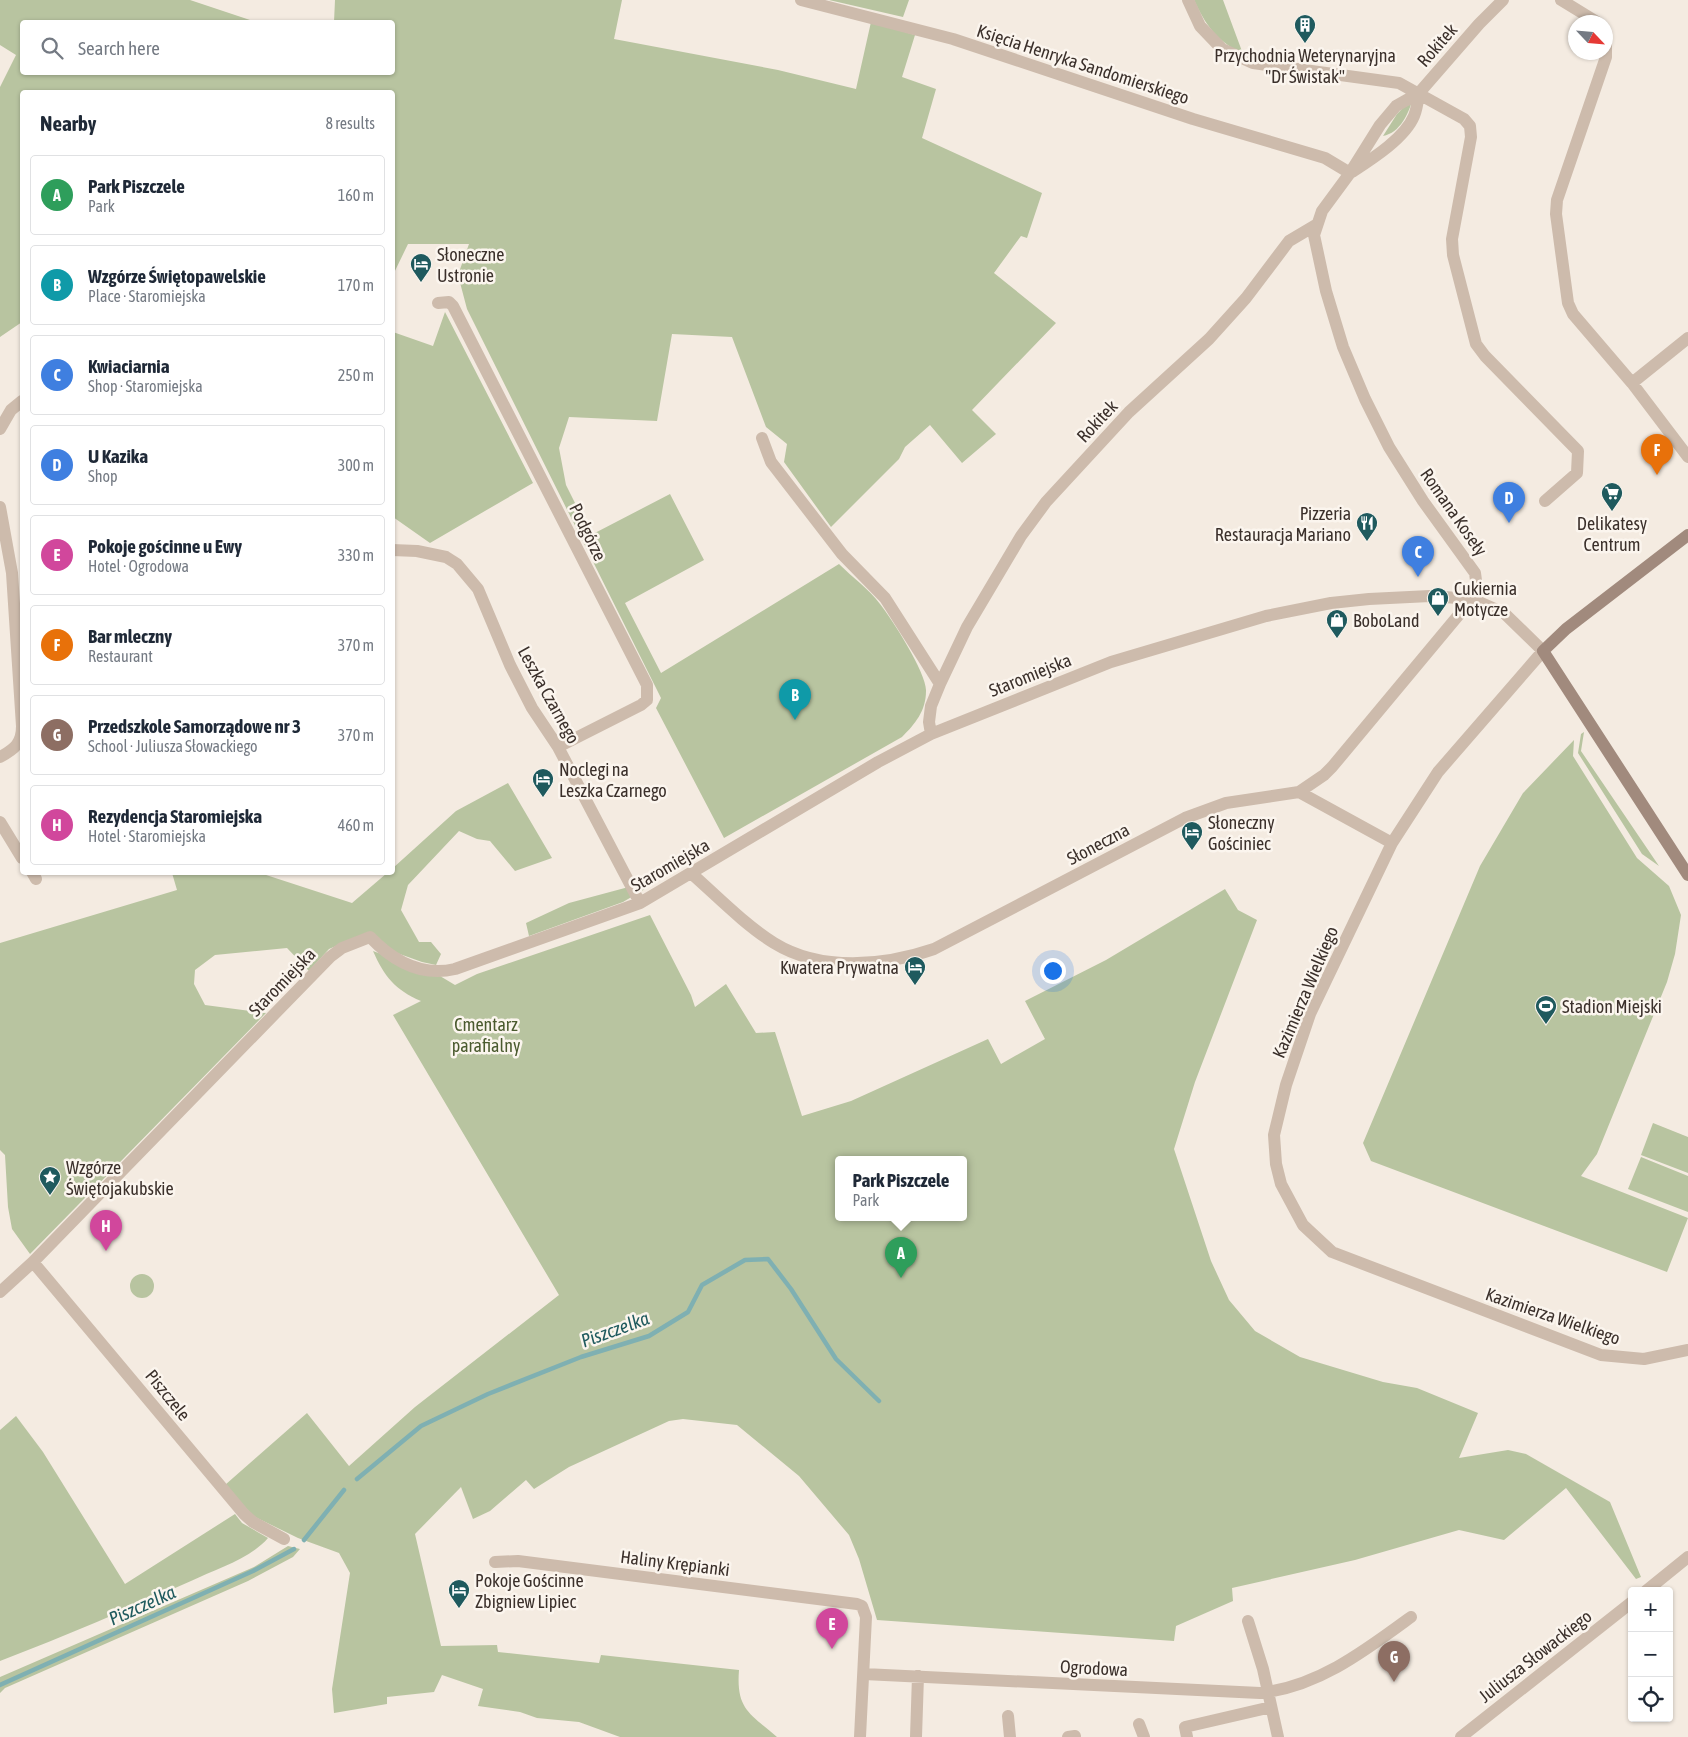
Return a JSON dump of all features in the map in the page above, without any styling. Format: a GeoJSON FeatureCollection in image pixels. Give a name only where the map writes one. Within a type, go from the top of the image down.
{"type":"FeatureCollection","features":[{"type":"Feature","properties":{"kind":"street","name":"Księcia Henryka Sandomierskiego"},"geometry":{"type":"LineString","coordinates":[[801,0],[953,39],[1193,119],[1325,158],[1350,173]]}},
{"type":"Feature","properties":{"kind":"street"},"geometry":{"type":"LineString","coordinates":[[1188,0],[1200,26],[1222,49],[1253,63],[1399,83],[1419,92],[1464,119],[1470,126],[1471,137],[1452,239],[1453,255],[1476,344],[1485,356],[1578,451],[1578,473],[1545,501]]}},
{"type":"Feature","properties":{"kind":"street","name":"Rokitek"},"geometry":{"type":"LineString","coordinates":[[931,734],[929,722],[931,706],[967,627],[1021,536],[1046,502],[1129,412],[1209,338],[1246,298],[1289,241],[1316,225],[1322,210],[1350,173],[1380,124],[1396,106],[1419,92],[1479,24],[1503,0]]}},
{"type":"Feature","properties":{"kind":"street"},"geometry":{"type":"LineString","coordinates":[[1560,0],[1585,15]]}},
{"type":"Feature","properties":{"kind":"street"},"geometry":{"type":"LineString","coordinates":[[1605,60],[1557,200],[1556,214],[1568,302],[1573,314],[1632,383],[1688,457]]}},
{"type":"Feature","properties":{"kind":"street","name":"Rokitek"},"geometry":{"type":"LineString","coordinates":[[1350,173],[1374,157],[1400,134],[1414,116],[1419,92]]}},
{"type":"Feature","properties":{"kind":"street","name":"Romana Koseły"},"geometry":{"type":"LineString","coordinates":[[1316,225],[1314,235],[1317,251],[1343,347],[1390,447],[1422,500],[1475,573],[1477,588],[1472,599]]}},
{"type":"Feature","properties":{"kind":"street","name":"Podgórze"},"geometry":{"type":"LineString","coordinates":[[438,303],[448,302],[453,306],[648,685],[647,700],[641,705],[558,747]]}},
{"type":"Feature","properties":{"kind":"street"},"geometry":{"type":"LineString","coordinates":[[1632,383],[1688,338]]}},
{"type":"Feature","properties":{"kind":"street"},"geometry":{"type":"LineString","coordinates":[[0,429],[11,410],[20,403]]}},
{"type":"Feature","properties":{"kind":"street"},"geometry":{"type":"LineString","coordinates":[[762,438],[771,462],[842,554],[885,598],[940,684]]}},
{"type":"Feature","properties":{"kind":"street"},"geometry":{"type":"LineString","coordinates":[[0,506],[18,589],[20,663]]}},
{"type":"Feature","properties":{"kind":"street"},"geometry":{"type":"LineString","coordinates":[[1543,651],[1590,611],[1688,535]]}},
{"type":"Feature","properties":{"kind":"street","name":"Leszka Czarnego"},"geometry":{"type":"LineString","coordinates":[[395,550],[417,551],[446,557],[457,564],[470,578],[478,590],[510,665],[532,708],[558,747],[640,903]]}},
{"type":"Feature","properties":{"kind":"street","name":"Staromiejska"},"geometry":{"type":"LineString","coordinates":[[0,1292],[33,1262],[330,957],[351,945],[370,937],[381,948],[406,964],[430,972],[443,972],[541,940],[640,903],[692,874],[870,767],[931,734],[1111,662],[1266,616],[1369,598],[1430,596],[1472,599]]}},
{"type":"Feature","properties":{"kind":"street"},"geometry":{"type":"LineString","coordinates":[[1472,599],[1504,613],[1543,651],[1688,875]]}},
{"type":"Feature","properties":{"kind":"street","name":"Słoneczna"},"geometry":{"type":"LineString","coordinates":[[692,874],[757,931],[776,944],[795,952],[824,960],[851,963],[908,958],[934,949],[1185,818],[1226,803],[1299,792],[1318,780],[1332,766],[1472,599]]}},
{"type":"Feature","properties":{"kind":"street","name":"Kazimierza Wielkiego"},"geometry":{"type":"LineString","coordinates":[[1543,651],[1438,772],[1392,843],[1310,1014],[1286,1085],[1274,1135],[1281,1184],[1303,1225],[1332,1252],[1363,1266],[1601,1355],[1644,1359],[1688,1350]]}},
{"type":"Feature","properties":{"kind":"street"},"geometry":{"type":"LineString","coordinates":[[0,757],[14,750],[20,740]]}},
{"type":"Feature","properties":{"kind":"street"},"geometry":{"type":"LineString","coordinates":[[1299,792],[1392,843]]}},
{"type":"Feature","properties":{"kind":"street"},"geometry":{"type":"LineString","coordinates":[[0,822],[20,855]]}},
{"type":"Feature","properties":{"kind":"street","name":"Piszczele"},"geometry":{"type":"LineString","coordinates":[[33,1262],[244,1514],[253,1522],[284,1539]]}},
{"type":"Feature","properties":{"kind":"street"},"geometry":{"type":"LineString","coordinates":[[1651,1587],[1688,1557]]}},
{"type":"Feature","properties":{"kind":"street","name":"Haliny Krępianki"},"geometry":{"type":"LineString","coordinates":[[495,1562],[518,1561],[850,1602],[862,1606],[866,1617],[864,1674]]}},
{"type":"Feature","properties":{"kind":"street","name":"Juliusza Słowackiego"},"geometry":{"type":"LineString","coordinates":[[1461,1737],[1628,1605]]}},
{"type":"Feature","properties":{"kind":"street"},"geometry":{"type":"LineString","coordinates":[[1268,1692],[1323,1675],[1366,1650],[1410,1617]]}},
{"type":"Feature","properties":{"kind":"street"},"geometry":{"type":"LineString","coordinates":[[1248,1621],[1268,1692],[1278,1737]]}},
{"type":"Feature","properties":{"kind":"street"},"geometry":{"type":"LineString","coordinates":[[860,1737],[864,1674]]}},
{"type":"Feature","properties":{"kind":"street","name":"Ogrodowa"},"geometry":{"type":"LineString","coordinates":[[864,1674],[1268,1692]]}},
{"type":"Feature","properties":{"kind":"street"},"geometry":{"type":"LineString","coordinates":[[916,1737],[918,1676]]}},
{"type":"Feature","properties":{"kind":"street"},"geometry":{"type":"LineString","coordinates":[[1187,1737],[1184,1727],[1271,1707]]}},
{"type":"Feature","properties":{"kind":"street"},"geometry":{"type":"LineString","coordinates":[[1008,1716],[1010,1737]]}},
{"type":"Feature","properties":{"kind":"street"},"geometry":{"type":"LineString","coordinates":[[1139,1724],[1144,1737]]}},
{"type":"Feature","properties":{"kind":"green space"},"geometry":{"type":"Polygon","coordinates":[[[0,0],[190,0],[250,20],[20,20],[20,75],[395,75],[395,20],[334,20],[335,0],[622,0],[614,39],[778,70],[856,89],[871,22],[915,35],[902,77],[936,89],[922,138],[1042,193],[1027,238],[1021,236],[994,273],[1056,323],[972,410],[996,434],[962,463],[930,425],[905,447],[899,459],[831,527],[784,462],[787,444],[766,427],[732,337],[672,334],[657,421],[569,417],[559,448],[566,485],[591,535],[670,494],[704,560],[625,603],[661,673],[839,564],[866,588],[880,604],[915,660],[925,683],[926,691],[926,698],[919,717],[902,737],[724,838],[656,708],[661,698],[467,309],[458,275],[469,244],[408,244],[395,271],[395,90],[20,90],[20,323],[0,337],[0,87],[16,55],[0,45],[0,0]]]}},
{"type":"Feature","properties":{"kind":"green space"},"geometry":{"type":"Polygon","coordinates":[[[829,0],[909,0],[903,17],[829,0]]]}},
{"type":"Feature","properties":{"kind":"green space"},"geometry":{"type":"Polygon","coordinates":[[[1194,0],[1223,0],[1243,54],[1226,44],[1213,32],[1194,0]]]}},
{"type":"Feature","properties":{"kind":"green space"},"geometry":{"type":"Polygon","coordinates":[[[1413,98],[1403,122],[1394,131],[1383,136],[1397,114],[1413,98]]]}},
{"type":"Feature","properties":{"kind":"green space"},"geometry":{"type":"Polygon","coordinates":[[[445,312],[533,483],[430,543],[395,518],[395,333],[433,346],[445,312]]]}},
{"type":"Feature","properties":{"kind":"green space"},"geometry":{"type":"Polygon","coordinates":[[[1584,732],[1581,751],[1659,866],[1642,854],[1578,753],[1581,734],[1584,732]]]}},
{"type":"Feature","properties":{"kind":"green space","name":"Stadion Miejski"},"geometry":{"type":"Polygon","coordinates":[[[1574,740],[1573,756],[1637,858],[1669,886],[1681,915],[1675,954],[1667,982],[1597,1154],[1581,1176],[1688,1218],[1667,1272],[1371,1161],[1363,1143],[1480,866],[1523,793],[1574,740]]]}},
{"type":"Feature","properties":{"kind":"green space"},"geometry":{"type":"Polygon","coordinates":[[[508,783],[552,858],[515,871],[490,841],[477,839],[459,831],[408,885],[401,910],[419,942],[431,942],[441,954],[436,965],[422,962],[355,938],[329,949],[309,971],[287,948],[215,955],[195,970],[194,984],[205,1005],[266,1013],[30,1254],[12,1229],[8,1207],[5,1155],[0,1150],[0,943],[177,890],[173,875],[266,875],[352,903],[385,875],[395,875],[395,866],[456,811],[508,783]]]}},
{"type":"Feature","properties":{"kind":"green space"},"geometry":{"type":"Polygon","coordinates":[[[636,885],[645,889],[623,902],[529,936],[526,923],[569,903],[636,885]]]}},
{"type":"Feature","properties":{"kind":"green space","name":"Cmentarz parafialny"},"geometry":{"type":"Polygon","coordinates":[[[1225,889],[1238,910],[1257,920],[1195,1082],[1174,1149],[1211,1261],[1229,1300],[1255,1331],[1300,1357],[1383,1382],[1417,1388],[1478,1413],[1459,1458],[1508,1450],[1526,1454],[1610,1502],[1641,1577],[1636,1579],[1566,1488],[1504,1540],[1459,1530],[1355,1560],[1232,1588],[1233,1601],[1176,1626],[1174,1641],[877,1620],[859,1559],[849,1535],[799,1476],[737,1425],[683,1419],[669,1421],[569,1467],[534,1489],[526,1480],[490,1511],[473,1519],[461,1487],[415,1534],[441,1646],[497,1645],[498,1652],[599,1663],[601,1655],[739,1670],[742,1702],[752,1716],[777,1737],[620,1737],[579,1722],[537,1718],[520,1712],[478,1706],[483,1689],[442,1675],[434,1692],[387,1697],[387,1704],[334,1713],[332,1689],[350,1573],[339,1553],[298,1538],[253,1516],[225,1485],[307,1413],[349,1466],[415,1407],[559,1295],[393,1015],[421,1001],[404,992],[391,981],[381,968],[373,951],[440,976],[455,985],[477,974],[650,915],[691,995],[695,1007],[726,984],[756,1033],[775,1032],[802,1116],[851,1101],[988,1039],[1001,1064],[1045,1039],[1025,1001],[1106,960],[1225,889]]]}},
{"type":"Feature","properties":{"kind":"green space"},"geometry":{"type":"Polygon","coordinates":[[[1653,1123],[1688,1137],[1688,1173],[1641,1155],[1653,1123]]]}},
{"type":"Feature","properties":{"kind":"green space"},"geometry":{"type":"Polygon","coordinates":[[[1641,1157],[1688,1176],[1688,1212],[1628,1189],[1641,1157]]]}},
{"type":"Feature","properties":{"kind":"green space"},"geometry":{"type":"Polygon","coordinates":[[[142,1274],[147,1275],[153,1281],[153,1291],[147,1297],[142,1298],[137,1297],[131,1291],[130,1286],[131,1281],[137,1275],[142,1274]]]}},
{"type":"Feature","properties":{"kind":"green space"},"geometry":{"type":"Polygon","coordinates":[[[16,1416],[43,1452],[125,1584],[235,1514],[242,1523],[268,1538],[252,1552],[232,1563],[0,1661],[0,1430],[16,1416]]]}},
{"type":"Feature","properties":{"kind":"green space"},"geometry":{"type":"Polygon","coordinates":[[[288,1546],[300,1549],[293,1557],[248,1581],[5,1688],[0,1693],[0,1677],[254,1567],[288,1546]]]}},
{"type":"Feature","properties":{"kind":"waterway","name":"Piszczelka"},"geometry":{"type":"LineString","coordinates":[[357,1479],[421,1426],[488,1394],[581,1357],[649,1336],[688,1312],[702,1285],[745,1260],[768,1259],[791,1289],[836,1359],[879,1401]]}},
{"type":"Feature","properties":{"kind":"waterway","name":"Piszczelka"},"geometry":{"type":"LineString","coordinates":[[304,1540],[344,1490]]}},
{"type":"Feature","properties":{"kind":"waterway","name":"Piszczelka"},"geometry":{"type":"LineString","coordinates":[[0,1685],[253,1571],[294,1549]]}},
{"type":"Feature","properties":{"kind":"place","name":"Przychodnia Weterynaryjna \"Dr Świstak\""},"geometry":{"type":"Point","coordinates":[1305,44]}},
{"type":"Feature","properties":{"kind":"place","name":"Słoneczne Ustronie"},"geometry":{"type":"Point","coordinates":[421,283]}},
{"type":"Feature","properties":{"kind":"place","name":"Bar mleczny"},"geometry":{"type":"Point","coordinates":[1657,475]}},
{"type":"Feature","properties":{"kind":"place","name":"Delikatesy Centrum"},"geometry":{"type":"Point","coordinates":[1612,512]}},
{"type":"Feature","properties":{"kind":"place","name":"U Kazika"},"geometry":{"type":"Point","coordinates":[1509,523]}},
{"type":"Feature","properties":{"kind":"place","name":"Pizzeria Restauracja Mariano"},"geometry":{"type":"Point","coordinates":[1367,542]}},
{"type":"Feature","properties":{"kind":"place","name":"Kwiaciarnia"},"geometry":{"type":"Point","coordinates":[1418,577]}},
{"type":"Feature","properties":{"kind":"place","name":"Cukiernia Motycze"},"geometry":{"type":"Point","coordinates":[1438,617]}},
{"type":"Feature","properties":{"kind":"place","name":"BoboLand"},"geometry":{"type":"Point","coordinates":[1337,639]}},
{"type":"Feature","properties":{"kind":"place","name":"Wzgórze Świętopawelskie"},"geometry":{"type":"Point","coordinates":[795,720]}},
{"type":"Feature","properties":{"kind":"place","name":"Noclegi na Leszka Czarnego"},"geometry":{"type":"Point","coordinates":[543,798]}},
{"type":"Feature","properties":{"kind":"place","name":"Słoneczny Gościniec"},"geometry":{"type":"Point","coordinates":[1192,851]}},
{"type":"Feature","properties":{"kind":"place","name":"Kwatera Prywatna"},"geometry":{"type":"Point","coordinates":[915,986]}},
{"type":"Feature","properties":{"kind":"place","name":"Stadion Miejski"},"geometry":{"type":"Point","coordinates":[1546,1025]}},
{"type":"Feature","properties":{"kind":"place","name":"Wzgórze Świętojakubskie"},"geometry":{"type":"Point","coordinates":[50,1196]}},
{"type":"Feature","properties":{"kind":"place","name":"Rezydencja Staromiejska"},"geometry":{"type":"Point","coordinates":[106,1251]}},
{"type":"Feature","properties":{"kind":"place","name":"Park Piszczele"},"geometry":{"type":"Point","coordinates":[901,1278]}},
{"type":"Feature","properties":{"kind":"place","name":"Pokoje Gościnne Zbigniew Lipiec"},"geometry":{"type":"Point","coordinates":[459,1609]}},
{"type":"Feature","properties":{"kind":"place","name":"Pokoje gościnne u Ewy"},"geometry":{"type":"Point","coordinates":[832,1649]}},
{"type":"Feature","properties":{"kind":"place","name":"Przedszkole Samorządowe nr 3"},"geometry":{"type":"Point","coordinates":[1394,1682]}}]}
